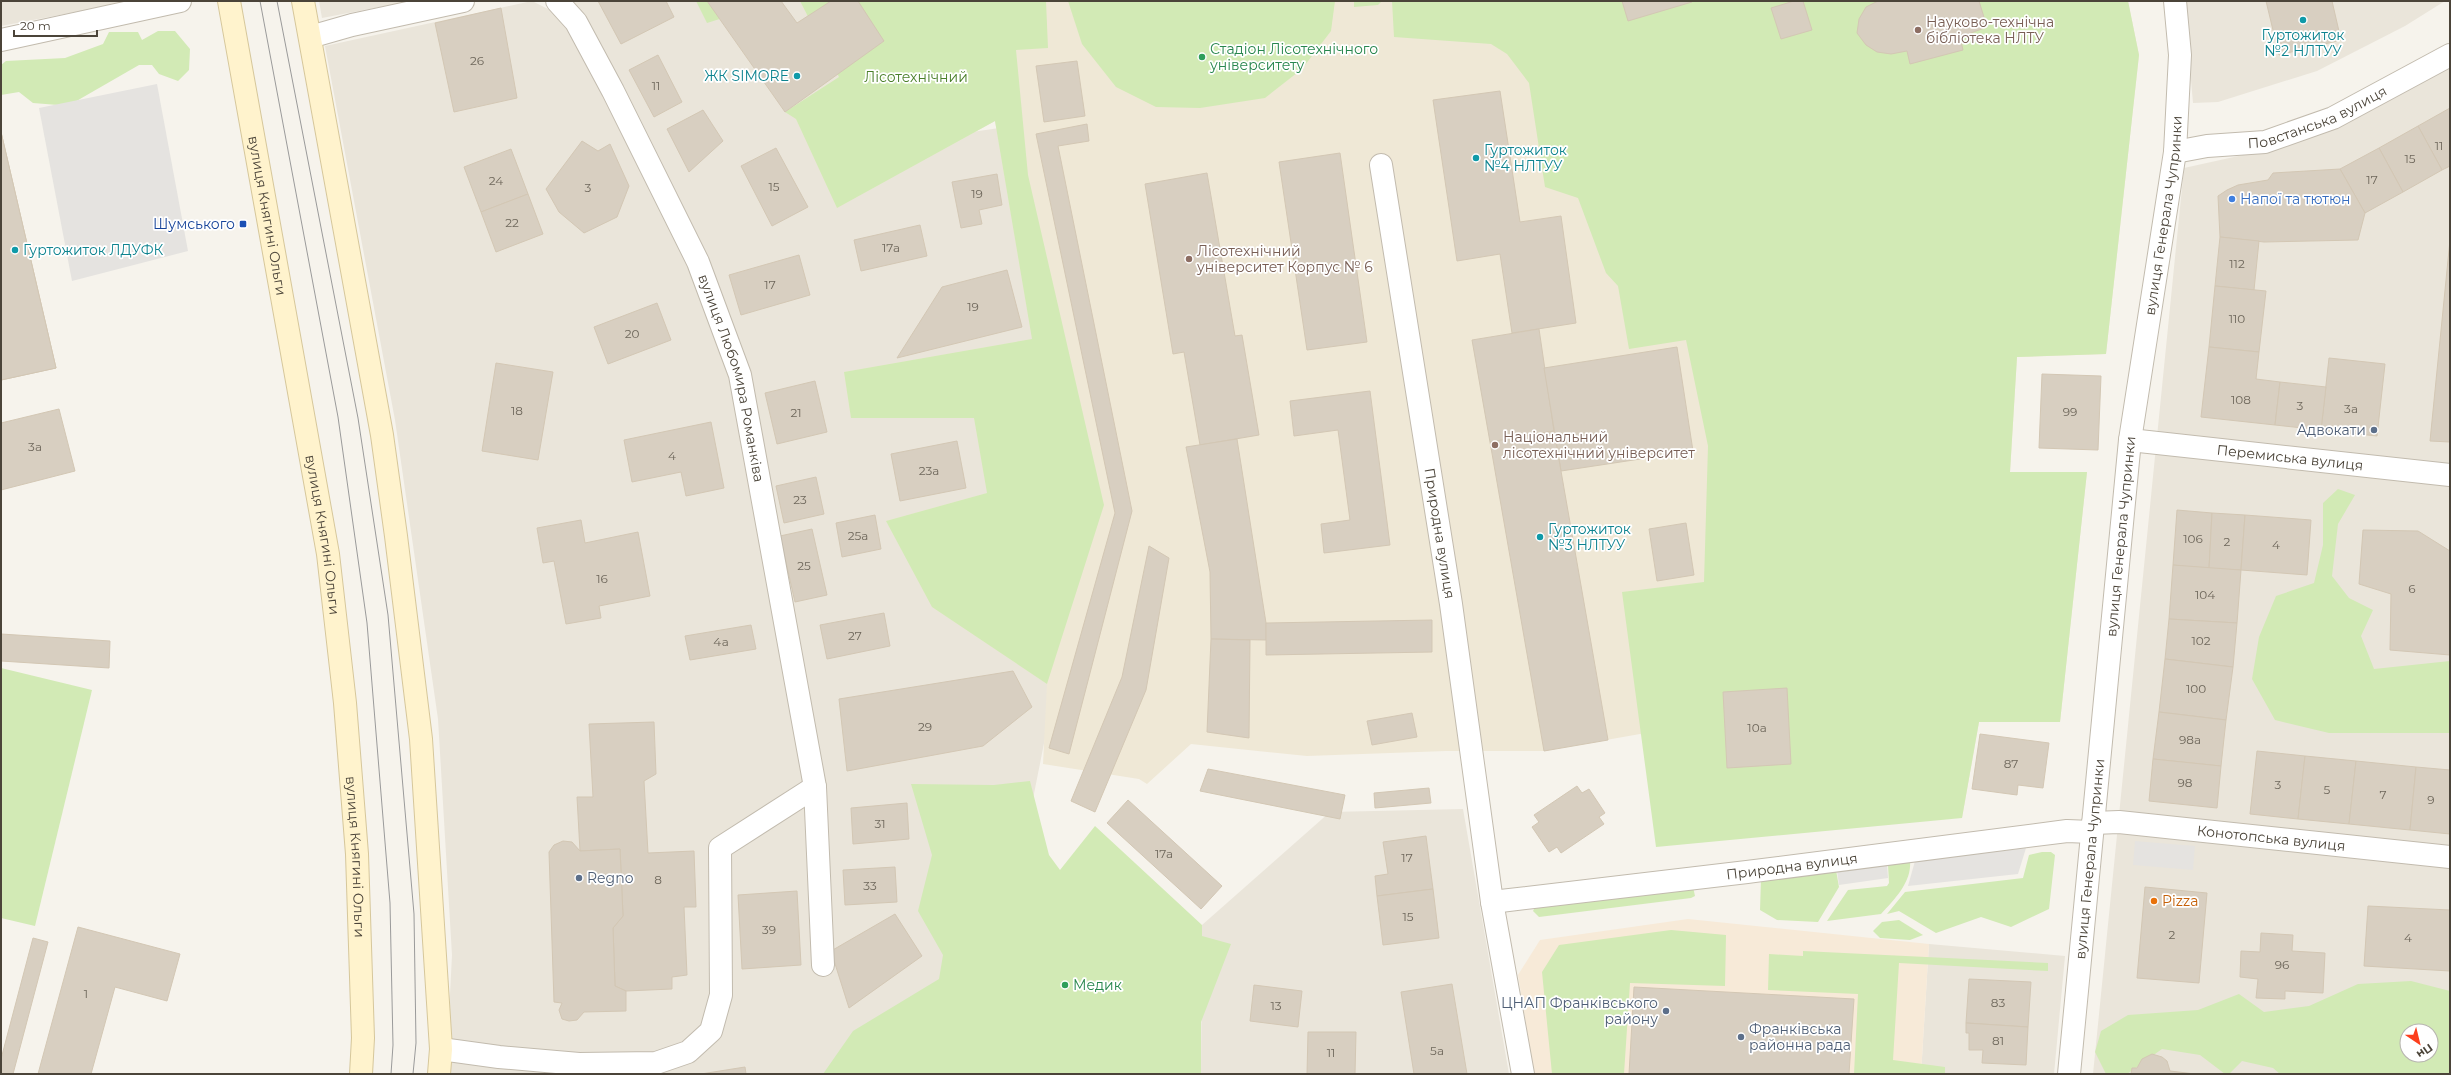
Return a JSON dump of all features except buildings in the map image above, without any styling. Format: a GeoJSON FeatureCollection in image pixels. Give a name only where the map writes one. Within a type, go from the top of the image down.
{"type":"FeatureCollection","features":[{"type":"Feature","properties":{"kind":"main road","name":"вулиця Княгині Ольги"},"geometry":{"type":"LineString","coordinates":[[229,1],[328,554],[345,703],[357,854],[362,1038],[361,1074]]}},
{"type":"Feature","properties":{"kind":"main road"},"geometry":{"type":"LineString","coordinates":[[303,1],[382,436],[396,536],[421,739],[441,1049],[439,1074]]}},
{"type":"Feature","properties":{"kind":"street"},"geometry":{"type":"LineString","coordinates":[[1,40],[180,1]]}},
{"type":"Feature","properties":{"kind":"street"},"geometry":{"type":"LineString","coordinates":[[310,37],[352,25],[463,1]]}},
{"type":"Feature","properties":{"kind":"street","name":"вулиця Любомира Романківа"},"geometry":{"type":"LineString","coordinates":[[557,1],[576,22],[695,255],[740,375],[815,787],[823,965]]}},
{"type":"Feature","properties":{"kind":"street","name":"вулиця Генерала Чупринки"},"geometry":{"type":"LineString","coordinates":[[2069,1074],[2130,440],[2175,152],[2180,55],[2175,1]]}},
{"type":"Feature","properties":{"kind":"street","name":"Повстанська вулиця"},"geometry":{"type":"LineString","coordinates":[[2175,152],[2207,146],[2265,142],[2333,118],[2450,54]]}},
{"type":"Feature","properties":{"kind":"street","name":"Природна вулиця"},"geometry":{"type":"LineString","coordinates":[[1380,165],[1451,604],[1492,902],[1524,1074]]}},
{"type":"Feature","properties":{"kind":"street","name":"Перемиська вулиця"},"geometry":{"type":"LineString","coordinates":[[2130,440],[2450,475]]}},
{"type":"Feature","properties":{"kind":"street"},"geometry":{"type":"LineString","coordinates":[[441,1049],[499,1057],[578,1064],[656,1063],[688,1052],[711,1032],[721,995],[720,848],[815,787]]}},
{"type":"Feature","properties":{"kind":"street","name":"Конотопська вулиця"},"geometry":{"type":"LineString","coordinates":[[2092,828],[2119,822],[2450,857]]}},
{"type":"Feature","properties":{"kind":"street","name":"Природна вулиця"},"geometry":{"type":"LineString","coordinates":[[1492,902],[1747,872],[2092,828]]}},
{"type":"Feature","properties":{"kind":"shaded area"},"geometry":{"type":"Polygon","coordinates":[[[1,1],[134,1],[1,26],[1,1]]]}},
{"type":"Feature","properties":{"kind":"shaded area"},"geometry":{"type":"Polygon","coordinates":[[[319,1],[411,1],[322,18],[319,1]]]}},
{"type":"Feature","properties":{"kind":"shaded area"},"geometry":{"type":"Polygon","coordinates":[[[532,1],[552,11],[566,1],[880,1],[972,132],[1013,126],[1090,511],[1029,819],[924,1074],[446,1074],[452,955],[438,719],[395,420],[325,46],[532,1]]]}},
{"type":"Feature","properties":{"kind":"shaded area","name":"Національний лісотехнічний університет"},"geometry":{"type":"Polygon","coordinates":[[[800,1],[2128,1],[2139,55],[2106,354],[2017,357],[2010,472],[2087,472],[2060,722],[1979,722],[1962,818],[1640,734],[1544,751],[1446,751],[1307,756],[1191,744],[1147,784],[1139,779],[1043,764],[1047,684],[932,607],[886,521],[987,493],[974,418],[851,418],[844,372],[1032,339],[995,121],[837,208],[796,119],[785,112],[839,77],[800,1]]]}},
{"type":"Feature","properties":{"kind":"shaded area"},"geometry":{"type":"Polygon","coordinates":[[[2184,1],[2445,1],[2405,26],[2317,71],[2218,102],[2193,103],[2184,1]]]}},
{"type":"Feature","properties":{"kind":"shaded area"},"geometry":{"type":"Polygon","coordinates":[[[2450,63],[2450,1074],[2093,1074],[2184,168],[2261,151],[2450,63]]]}},
{"type":"Feature","properties":{"kind":"shaded area"},"geometry":{"type":"Polygon","coordinates":[[[157,84],[188,251],[72,281],[39,108],[157,84]]]}},
{"type":"Feature","properties":{"kind":"shaded area"},"geometry":{"type":"Polygon","coordinates":[[[1463,809],[1509,1074],[1201,1074],[1202,925],[1330,812],[1463,809]]]}},
{"type":"Feature","properties":{"kind":"shaded area"},"geometry":{"type":"Polygon","coordinates":[[[2135,841],[2195,846],[2193,870],[2133,865],[2135,841]]]}},
{"type":"Feature","properties":{"kind":"shaded area"},"geometry":{"type":"Polygon","coordinates":[[[2026,848],[2018,874],[1908,886],[1915,861],[2026,848]]]}},
{"type":"Feature","properties":{"kind":"shaded area"},"geometry":{"type":"Polygon","coordinates":[[[1887,864],[1888,878],[1839,885],[1837,871],[1887,864]]]}},
{"type":"Feature","properties":{"kind":"shaded area"},"geometry":{"type":"Polygon","coordinates":[[[1688,919],[1929,944],[1921,1074],[1534,1074],[1518,975],[1540,940],[1688,919]]]}},
{"type":"Feature","properties":{"kind":"shaded area"},"geometry":{"type":"Polygon","coordinates":[[[1929,944],[2065,956],[2054,1074],[1921,1074],[1929,944]]]}},
{"type":"Feature","properties":{"kind":"green space"},"geometry":{"type":"Polygon","coordinates":[[[696,1],[777,1],[707,23],[696,1]]]}},
{"type":"Feature","properties":{"kind":"green space","name":"Лісотехнічний"},"geometry":{"type":"Polygon","coordinates":[[[800,1],[1046,1],[1048,48],[1016,50],[1028,175],[1104,505],[1047,684],[932,607],[886,521],[987,493],[974,418],[851,418],[844,372],[1032,339],[995,121],[837,208],[796,119],[785,112],[839,77],[800,1]]]}},
{"type":"Feature","properties":{"kind":"green space","name":"Стадіон Лісотехнічного університету"},"geometry":{"type":"Polygon","coordinates":[[[1068,1],[1335,1],[1331,31],[1302,69],[1265,98],[1200,108],[1156,107],[1116,87],[1082,44],[1068,1]]]}},
{"type":"Feature","properties":{"kind":"green space"},"geometry":{"type":"Polygon","coordinates":[[[1354,1],[1382,1],[1378,5],[1354,7],[1354,1]]]}},
{"type":"Feature","properties":{"kind":"green space"},"geometry":{"type":"Polygon","coordinates":[[[1392,1],[2128,1],[2139,55],[2106,354],[2017,357],[2010,472],[2087,472],[2060,722],[1979,722],[1962,818],[1656,847],[1622,592],[1704,582],[1708,446],[1686,340],[1629,349],[1618,286],[1606,273],[1578,198],[1545,187],[1529,83],[1507,54],[1491,44],[1394,37],[1392,1]]]}},
{"type":"Feature","properties":{"kind":"green space"},"geometry":{"type":"Polygon","coordinates":[[[158,31],[175,31],[190,49],[189,70],[178,81],[159,74],[152,65],[139,65],[73,103],[58,105],[33,103],[19,92],[1,95],[1,65],[6,61],[65,58],[103,44],[109,32],[138,32],[142,40],[158,31]]]}},
{"type":"Feature","properties":{"kind":"green space"},"geometry":{"type":"Polygon","coordinates":[[[2338,489],[2355,495],[2338,524],[2332,576],[2349,598],[2373,610],[2361,636],[2374,669],[2450,661],[2450,733],[2329,733],[2275,720],[2252,679],[2259,637],[2276,596],[2314,583],[2323,545],[2323,503],[2338,489]]]}},
{"type":"Feature","properties":{"kind":"green space"},"geometry":{"type":"Polygon","coordinates":[[[1,668],[92,690],[35,926],[1,918],[1,668]]]}},
{"type":"Feature","properties":{"kind":"green space","name":"Медик"},"geometry":{"type":"Polygon","coordinates":[[[1030,781],[1049,855],[1060,870],[1095,826],[1202,925],[1202,936],[1231,944],[1201,1022],[1201,1074],[823,1074],[853,1031],[939,979],[943,955],[918,911],[932,855],[911,784],[994,785],[1030,781]]]}},
{"type":"Feature","properties":{"kind":"green space"},"geometry":{"type":"Polygon","coordinates":[[[2042,852],[2051,852],[2055,855],[2049,909],[2011,927],[1981,917],[1936,933],[1899,911],[1887,914],[1905,892],[2023,878],[2029,855],[2042,852]]]}},
{"type":"Feature","properties":{"kind":"green space"},"geometry":{"type":"Polygon","coordinates":[[[1910,861],[1910,869],[1905,883],[1896,897],[1881,914],[1827,921],[1848,890],[1887,886],[1889,883],[1888,865],[1910,861]]]}},
{"type":"Feature","properties":{"kind":"green space"},"geometry":{"type":"Polygon","coordinates":[[[1836,870],[1839,887],[1818,922],[1777,920],[1760,910],[1761,879],[1836,870]]]}},
{"type":"Feature","properties":{"kind":"green space"},"geometry":{"type":"Polygon","coordinates":[[[1693,887],[1695,896],[1691,898],[1539,917],[1533,911],[1535,907],[1693,887]]]}},
{"type":"Feature","properties":{"kind":"green space"},"geometry":{"type":"Polygon","coordinates":[[[1899,920],[1923,935],[1910,940],[1880,938],[1873,931],[1882,922],[1899,920]]]}},
{"type":"Feature","properties":{"kind":"green space"},"geometry":{"type":"Polygon","coordinates":[[[1671,930],[1726,935],[1725,986],[1630,983],[1624,1074],[1552,1074],[1542,972],[1559,945],[1671,930]]]}},
{"type":"Feature","properties":{"kind":"green space"},"geometry":{"type":"Polygon","coordinates":[[[1803,951],[2048,963],[2048,971],[1899,963],[1893,1060],[1945,1067],[1945,1074],[1854,1074],[1858,994],[1768,990],[1769,954],[1803,956],[1803,951]]]}},
{"type":"Feature","properties":{"kind":"green space"},"geometry":{"type":"Polygon","coordinates":[[[2411,981],[2450,991],[2450,1074],[2280,1074],[2273,1068],[2242,1061],[2229,1074],[2225,1074],[2200,1055],[2162,1049],[2127,1074],[2106,1074],[2095,1052],[2101,1031],[2128,1015],[2198,1010],[2239,994],[2264,1012],[2309,1006],[2358,984],[2411,981]]]}},
{"type":"Feature","properties":{"kind":"tram line"},"geometry":{"type":"LineString","coordinates":[[260,1],[338,417],[367,623],[390,903],[393,1045],[391,1074]]}},
{"type":"Feature","properties":{"kind":"tram line"},"geometry":{"type":"LineString","coordinates":[[277,1],[358,418],[388,615],[414,914],[416,1043],[413,1074]]}},
{"type":"Feature","properties":{"kind":"place","name":"Гуртожиток №2 НЛТУУ"},"geometry":{"type":"Point","coordinates":[2303,20]}},
{"type":"Feature","properties":{"kind":"place","name":"Науково-технічна бібліотека НЛТУ"},"geometry":{"type":"Point","coordinates":[1918,30]}},
{"type":"Feature","properties":{"kind":"place","name":"Стадіон Лісотехнічного університету"},"geometry":{"type":"Point","coordinates":[1202,57]}},
{"type":"Feature","properties":{"kind":"place","name":"ЖК SIMORE"},"geometry":{"type":"Point","coordinates":[797,76]}},
{"type":"Feature","properties":{"kind":"place","name":"Гуртожиток №4 НЛТУУ"},"geometry":{"type":"Point","coordinates":[1476,158]}},
{"type":"Feature","properties":{"kind":"place","name":"Напої та тютюн"},"geometry":{"type":"Point","coordinates":[2232,199]}},
{"type":"Feature","properties":{"kind":"place","name":"Шумського"},"geometry":{"type":"Point","coordinates":[243,224]}},
{"type":"Feature","properties":{"kind":"place","name":"Гуртожиток ЛДУФК"},"geometry":{"type":"Point","coordinates":[15,250]}},
{"type":"Feature","properties":{"kind":"place","name":"Лісотехнічний університет Корпус № 6"},"geometry":{"type":"Point","coordinates":[1189,259]}},
{"type":"Feature","properties":{"kind":"place","name":"Адвокати"},"geometry":{"type":"Point","coordinates":[2374,430]}},
{"type":"Feature","properties":{"kind":"place","name":"Національний лісотехнічний університет"},"geometry":{"type":"Point","coordinates":[1495,445]}},
{"type":"Feature","properties":{"kind":"place","name":"Гуртожиток №3 НЛТУУ"},"geometry":{"type":"Point","coordinates":[1540,537]}},
{"type":"Feature","properties":{"kind":"place","name":"Regno"},"geometry":{"type":"Point","coordinates":[579,878]}},
{"type":"Feature","properties":{"kind":"place","name":"Pizza"},"geometry":{"type":"Point","coordinates":[2154,901]}},
{"type":"Feature","properties":{"kind":"place","name":"Медик"},"geometry":{"type":"Point","coordinates":[1065,985]}},
{"type":"Feature","properties":{"kind":"place","name":"ЦНАП Франківського району"},"geometry":{"type":"Point","coordinates":[1666,1011]}},
{"type":"Feature","properties":{"kind":"place","name":"Франківська районна рада"},"geometry":{"type":"Point","coordinates":[1741,1037]}}]}
